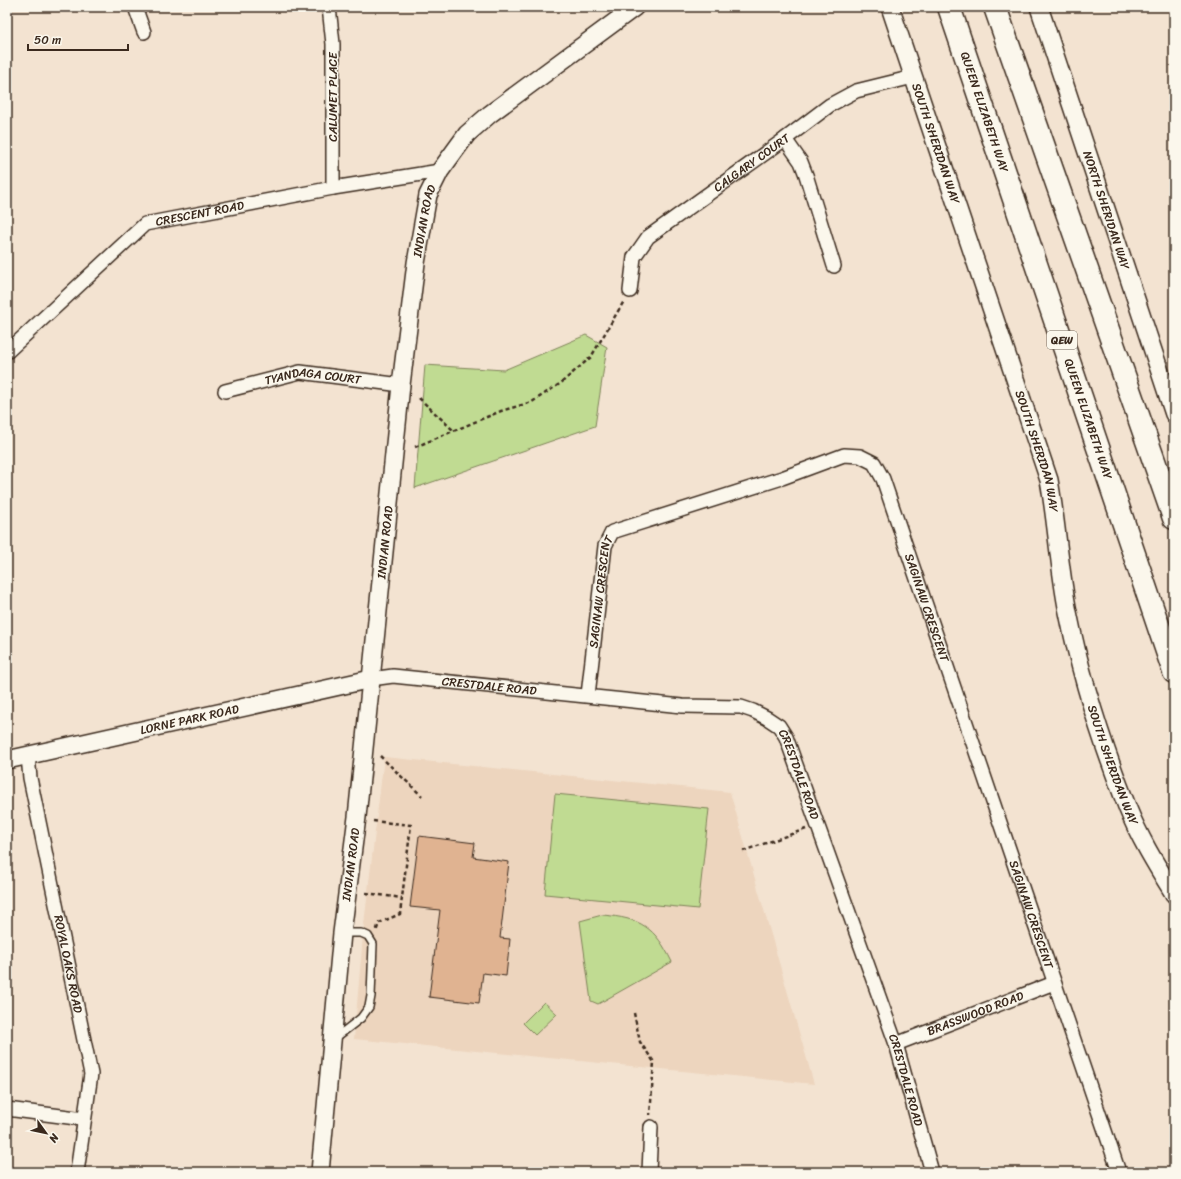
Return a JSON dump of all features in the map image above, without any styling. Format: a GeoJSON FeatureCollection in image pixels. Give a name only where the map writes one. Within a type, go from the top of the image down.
{"type":"FeatureCollection","features":[{"type":"Feature","properties":{"kind":"highway","name":"QUEEN ELIZABETH WAY"},"geometry":{"type":"LineString","coordinates":[[949,7],[1174,672]]}},
{"type":"Feature","properties":{"kind":"highway"},"geometry":{"type":"LineString","coordinates":[[995,7],[1174,518]]}},
{"type":"Feature","properties":{"kind":"street"},"geometry":{"type":"LineString","coordinates":[[135,7],[144,32]]}},
{"type":"Feature","properties":{"kind":"street","name":"CALUMET PLACE"},"geometry":{"type":"LineString","coordinates":[[329,7],[333,44],[333,188]]}},
{"type":"Feature","properties":{"kind":"street","name":"INDIAN ROAD"},"geometry":{"type":"LineString","coordinates":[[320,1172],[342,933],[357,817],[401,385],[416,263],[428,195],[440,171],[467,134],[490,114],[635,7]]}},
{"type":"Feature","properties":{"kind":"street","name":"SOUTH SHERIDAN WAY"},"geometry":{"type":"LineString","coordinates":[[890,7],[1049,480],[1057,531],[1058,558],[1068,613],[1090,699],[1128,809],[1152,858],[1174,894]]}},
{"type":"Feature","properties":{"kind":"street","name":"NORTH SHERIDAN WAY"},"geometry":{"type":"LineString","coordinates":[[1039,7],[1174,414]]}},
{"type":"Feature","properties":{"kind":"street","name":"CALGARY COURT"},"geometry":{"type":"LineString","coordinates":[[630,292],[634,257],[648,237],[830,105],[856,91],[913,76]]}},
{"type":"Feature","properties":{"kind":"street"},"geometry":{"type":"LineString","coordinates":[[785,139],[801,162],[834,266]]}},
{"type":"Feature","properties":{"kind":"street","name":"CRESCENT ROAD"},"geometry":{"type":"LineString","coordinates":[[7,352],[144,224],[333,188],[440,171]]}},
{"type":"Feature","properties":{"kind":"street","name":"TYANDAGA COURT"},"geometry":{"type":"LineString","coordinates":[[225,391],[300,372],[401,385]]}},
{"type":"Feature","properties":{"kind":"street","name":"SAGINAW CRESCENT"},"geometry":{"type":"LineString","coordinates":[[588,695],[605,546],[612,532],[782,478],[844,455],[860,456],[874,463],[883,479],[1119,1172]]}},
{"type":"Feature","properties":{"kind":"street","name":"CRESTDALE ROAD"},"geometry":{"type":"LineString","coordinates":[[371,678],[394,676],[588,695],[682,706],[741,707],[767,718],[779,726],[786,737],[896,1044],[932,1172]]}},
{"type":"Feature","properties":{"kind":"street","name":"LORNE PARK ROAD"},"geometry":{"type":"LineString","coordinates":[[7,760],[371,678]]}},
{"type":"Feature","properties":{"kind":"street","name":"ROYAL OAKS ROAD"},"geometry":{"type":"LineString","coordinates":[[28,756],[30,778],[91,1074],[77,1172]]}},
{"type":"Feature","properties":{"kind":"street","name":"BRASSWOOD ROAD"},"geometry":{"type":"LineString","coordinates":[[896,1044],[1054,983]]}},
{"type":"Feature","properties":{"kind":"street"},"geometry":{"type":"LineString","coordinates":[[7,1109],[84,1119]]}},
{"type":"Feature","properties":{"kind":"street"},"geometry":{"type":"LineString","coordinates":[[649,1172],[651,1127]]}},
{"type":"Feature","properties":{"kind":"lane"},"geometry":{"type":"LineString","coordinates":[[333,1040],[361,1018],[369,1007],[373,944],[368,936],[361,933],[342,933]]}},
{"type":"Feature","properties":{"kind":"path"},"geometry":{"type":"LineString","coordinates":[[415,446],[501,411],[532,402],[561,382],[591,357],[630,292]]}},
{"type":"Feature","properties":{"kind":"path"},"geometry":{"type":"LineString","coordinates":[[419,398],[453,430]]}},
{"type":"Feature","properties":{"kind":"path"},"geometry":{"type":"LineString","coordinates":[[380,756],[422,796]]}},
{"type":"Feature","properties":{"kind":"path"},"geometry":{"type":"LineString","coordinates":[[373,821],[411,825],[400,914],[378,923],[373,944]]}},
{"type":"Feature","properties":{"kind":"path"},"geometry":{"type":"LineString","coordinates":[[743,851],[818,825]]}},
{"type":"Feature","properties":{"kind":"path"},"geometry":{"type":"LineString","coordinates":[[366,894],[402,898]]}},
{"type":"Feature","properties":{"kind":"path"},"geometry":{"type":"LineString","coordinates":[[634,1013],[636,1031],[640,1042],[654,1062],[649,1109],[651,1127]]}},
{"type":"Feature","properties":{"kind":"shaded area"},"geometry":{"type":"Polygon","coordinates":[[[384,757],[730,792],[814,1084],[354,1039],[364,924],[384,757]]]}},
{"type":"Feature","properties":{"kind":"green space"},"geometry":{"type":"Polygon","coordinates":[[[586,335],[607,347],[595,426],[415,488],[425,365],[504,370],[586,335]]]}},
{"type":"Feature","properties":{"kind":"green space"},"geometry":{"type":"Polygon","coordinates":[[[555,794],[709,809],[698,909],[545,894],[555,794]]]}},
{"type":"Feature","properties":{"kind":"green space"},"geometry":{"type":"Polygon","coordinates":[[[602,915],[616,916],[645,926],[659,940],[672,962],[598,1004],[591,1001],[580,921],[602,915]]]}},
{"type":"Feature","properties":{"kind":"green space"},"geometry":{"type":"Polygon","coordinates":[[[544,1002],[557,1014],[535,1035],[523,1023],[544,1002]]]}},
{"type":"Feature","properties":{"kind":"building"},"geometry":{"type":"Polygon","coordinates":[[[419,836],[475,843],[473,857],[509,862],[500,938],[510,939],[506,976],[483,973],[479,1003],[429,997],[440,910],[410,907],[419,836]]]}}]}
